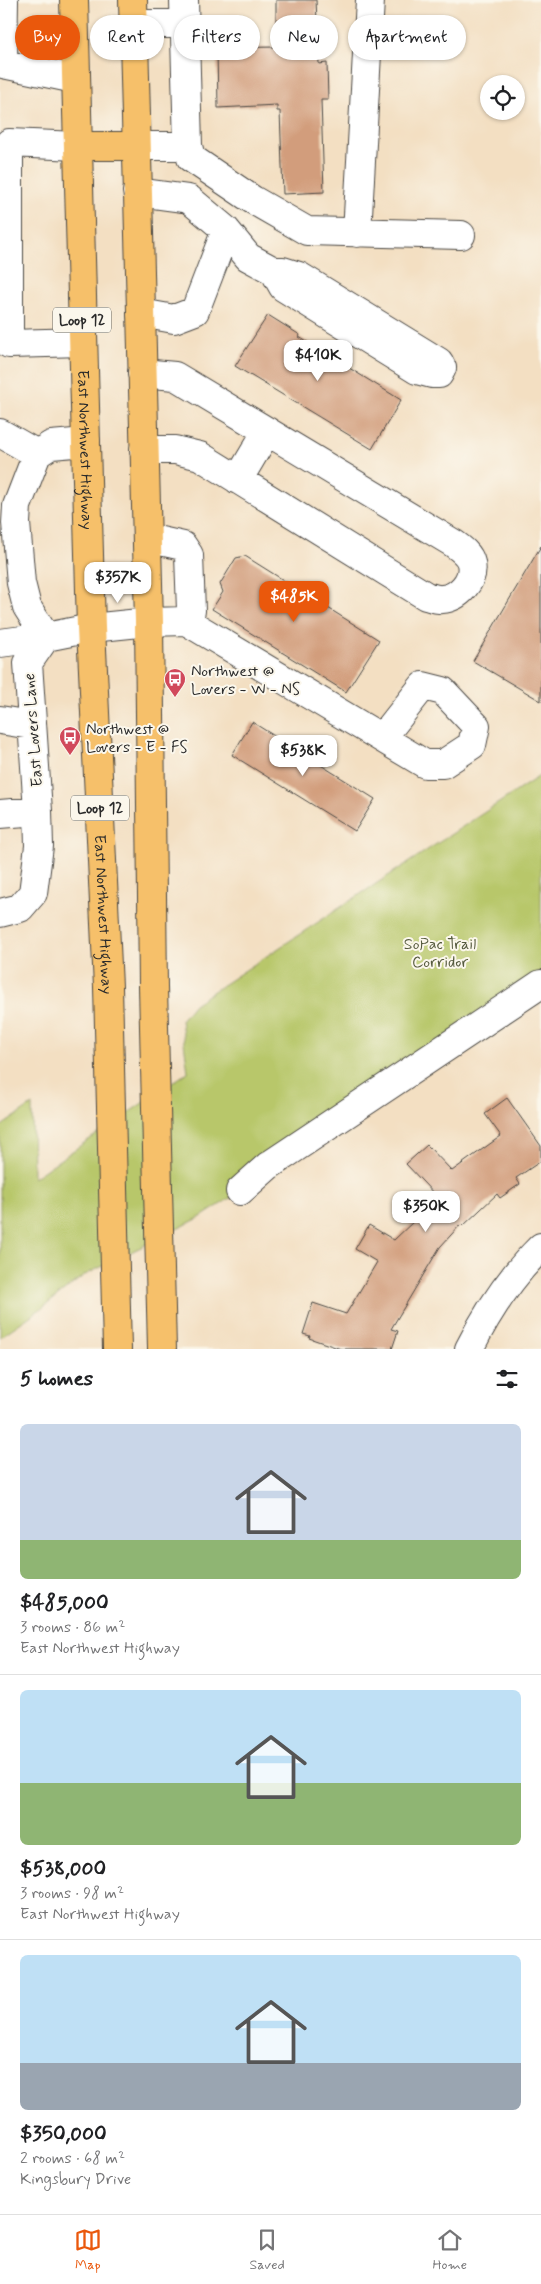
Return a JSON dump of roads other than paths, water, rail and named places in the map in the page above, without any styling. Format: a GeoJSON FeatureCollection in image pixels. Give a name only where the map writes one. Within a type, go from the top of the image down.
{"type":"FeatureCollection","features":[{"type":"Feature","properties":{"kind":"main road","name":"East Northwest Highway"},"geometry":{"type":"LineString","coordinates":[[74,0],[91,628],[108,987],[117,1349]]}},
{"type":"Feature","properties":{"kind":"main road","name":"Loop 12"},"geometry":{"type":"LineString","coordinates":[[133,12],[149,622],[153,988],[162,1349]]}},
{"type":"Feature","properties":{"kind":"main road"},"geometry":{"type":"LineString","coordinates":[[78,146],[136,146]]}},
{"type":"Feature","properties":{"kind":"street"},"geometry":{"type":"LineString","coordinates":[[4,0],[3,64],[75,79]]}},
{"type":"Feature","properties":{"kind":"street"},"geometry":{"type":"LineString","coordinates":[[357,232],[370,0]]}},
{"type":"Feature","properties":{"kind":"street"},"geometry":{"type":"LineString","coordinates":[[133,12],[184,12],[188,146],[191,158],[253,200],[306,231],[461,235]]}},
{"type":"Feature","properties":{"kind":"street"},"geometry":{"type":"LineString","coordinates":[[78,146],[3,146],[5,341],[83,342]]}},
{"type":"Feature","properties":{"kind":"street"},"geometry":{"type":"LineString","coordinates":[[136,146],[188,146]]}},
{"type":"Feature","properties":{"kind":"street"},"geometry":{"type":"LineString","coordinates":[[137,192],[189,199],[226,230],[248,257],[274,271],[284,271],[299,276],[439,362],[442,368],[439,374],[417,370],[283,287],[274,271]]}},
{"type":"Feature","properties":{"kind":"street"},"geometry":{"type":"LineString","coordinates":[[141,313],[174,319],[195,310],[226,230]]}},
{"type":"Feature","properties":{"kind":"street"},"geometry":{"type":"LineString","coordinates":[[142,373],[175,376],[463,550],[471,563],[471,576],[464,588],[452,597],[439,600],[426,596],[200,456],[175,450],[144,450]]}},
{"type":"Feature","properties":{"kind":"street"},"geometry":{"type":"LineString","coordinates":[[238,480],[267,431]]}},
{"type":"Feature","properties":{"kind":"street"},"geometry":{"type":"LineString","coordinates":[[0,433],[37,454]]}},
{"type":"Feature","properties":{"kind":"street"},"geometry":{"type":"LineString","coordinates":[[46,637],[11,581],[8,520],[17,506],[37,454],[51,445],[86,442]]}},
{"type":"Feature","properties":{"kind":"street"},"geometry":{"type":"LineString","coordinates":[[147,538],[183,546],[189,555],[191,611],[186,622]]}},
{"type":"Feature","properties":{"kind":"street"},"geometry":{"type":"LineString","coordinates":[[0,643],[9,644],[91,628],[149,622],[186,622],[382,738]]}},
{"type":"Feature","properties":{"kind":"street","name":"East Lovers Lane"},"geometry":{"type":"LineString","coordinates":[[0,913],[20,908],[33,892],[39,846],[28,663],[46,637]]}},
{"type":"Feature","properties":{"kind":"street"},"geometry":{"type":"LineString","coordinates":[[0,720],[31,725]]}},
{"type":"Feature","properties":{"kind":"street"},"geometry":{"type":"LineString","coordinates":[[0,814],[38,811]]}},
{"type":"Feature","properties":{"kind":"street"},"geometry":{"type":"LineString","coordinates":[[240,1191],[268,1166],[541,984]]}},
{"type":"Feature","properties":{"kind":"street"},"geometry":{"type":"LineString","coordinates":[[469,1349],[481,1324],[505,1286],[541,1247]]}},
{"type":"Feature","properties":{"kind":"place","name":"Northwest @ Lovers - W - NS"},"geometry":{"type":"Point","coordinates":[175,698]}},
{"type":"Feature","properties":{"kind":"place","name":"Northwest @ Lovers - E - FS"},"geometry":{"type":"Point","coordinates":[70,756]}},
{"type":"Feature","properties":{"kind":"park label","name":"SoPac Trail Corridor"},"geometry":{"type":"Point","coordinates":[440,952]}}]}
